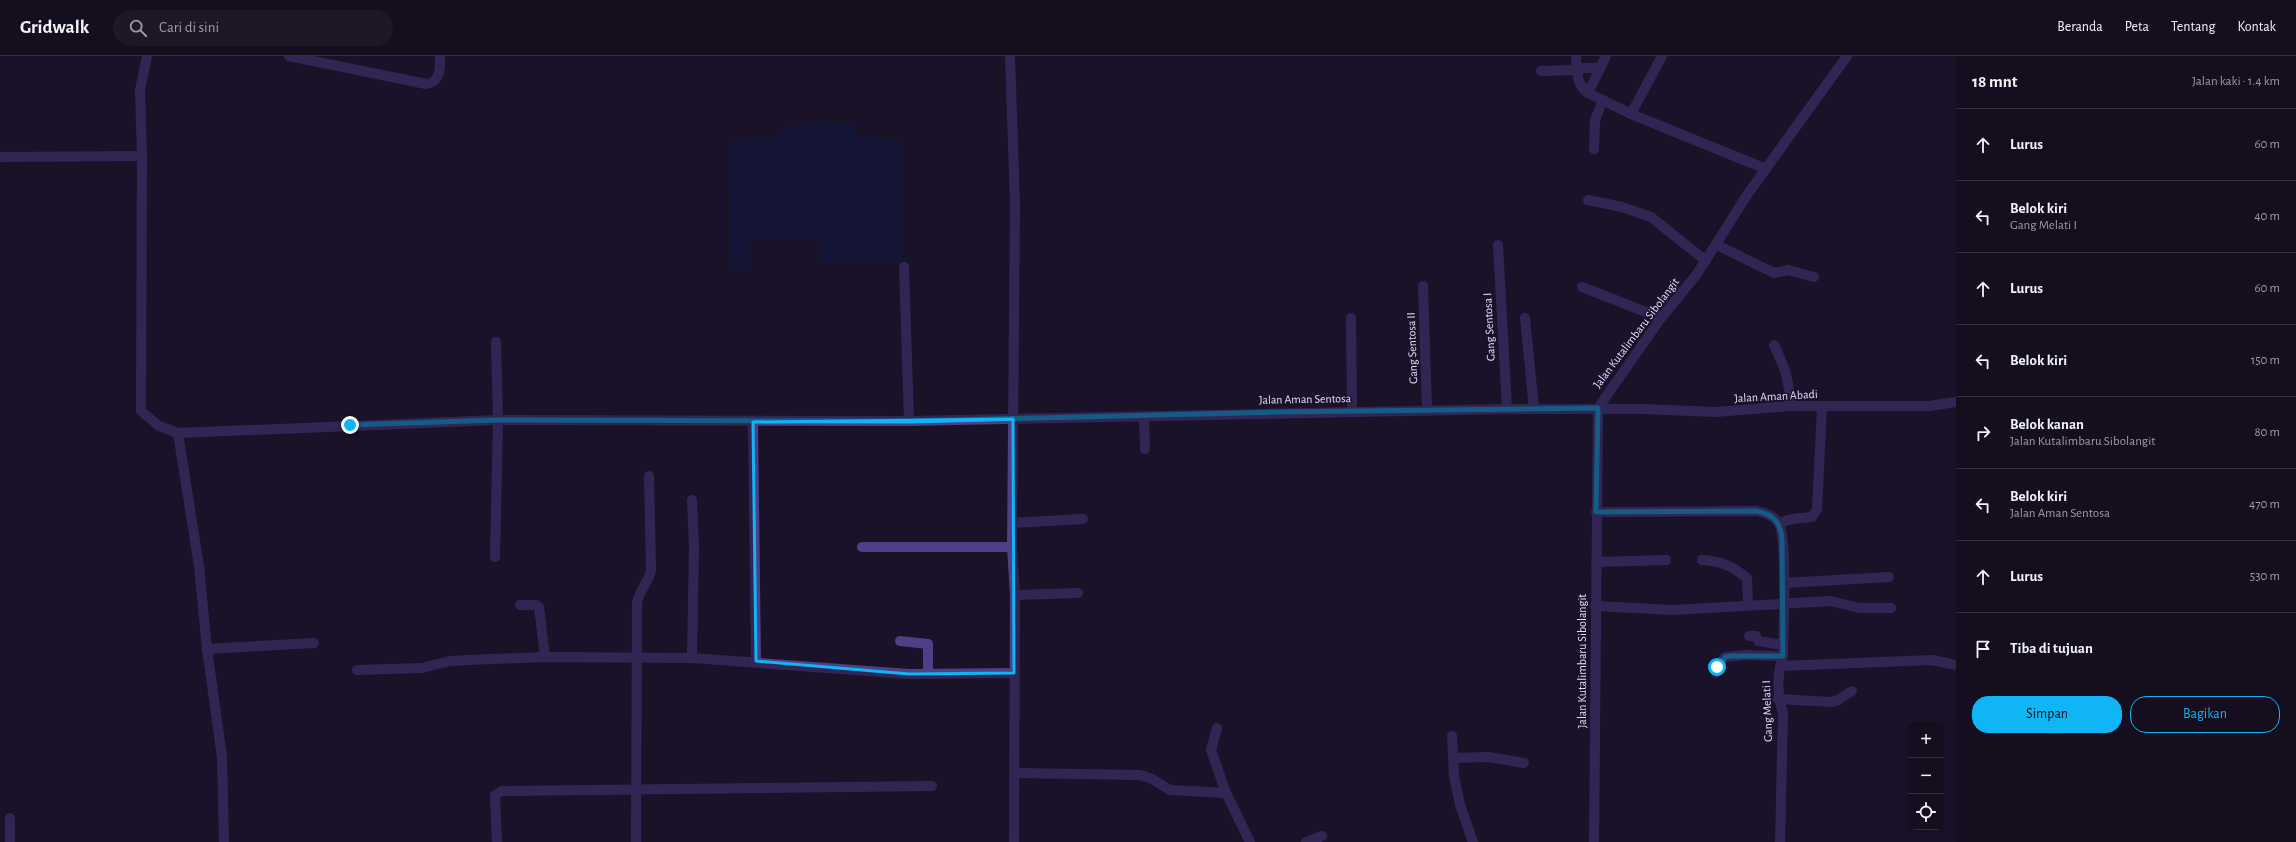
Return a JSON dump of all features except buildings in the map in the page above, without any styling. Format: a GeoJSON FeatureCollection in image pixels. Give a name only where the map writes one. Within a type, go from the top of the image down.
{"type":"FeatureCollection","features":[{"type":"Feature","properties":{"kind":"street"},"geometry":{"type":"LineString","coordinates":[[147,56],[140,90],[142,156],[141,411],[159,426],[178,433],[200,566],[207,649],[222,757],[224,842]]}},
{"type":"Feature","properties":{"kind":"street"},"geometry":{"type":"LineString","coordinates":[[289,56],[426,84],[435,80],[438,76],[440,70],[440,56]]}},
{"type":"Feature","properties":{"kind":"street"},"geometry":{"type":"LineString","coordinates":[[1010,56],[1015,204],[1012,547],[1015,595],[1014,842]]}},
{"type":"Feature","properties":{"kind":"street"},"geometry":{"type":"LineString","coordinates":[[1576,56],[1579,83],[1582,89],[1588,93],[1631,114],[1766,169]]}},
{"type":"Feature","properties":{"kind":"street"},"geometry":{"type":"LineString","coordinates":[[1588,93],[1606,56]]}},
{"type":"Feature","properties":{"kind":"street"},"geometry":{"type":"LineString","coordinates":[[1631,114],[1662,56]]}},
{"type":"Feature","properties":{"kind":"street","name":"Jalan Kutalimbaru Sibolangit"},"geometry":{"type":"LineString","coordinates":[[1594,842],[1598,408],[1661,318],[1706,261],[1766,169],[1847,56]]}},
{"type":"Feature","properties":{"kind":"street"},"geometry":{"type":"LineString","coordinates":[[1541,71],[1600,68]]}},
{"type":"Feature","properties":{"kind":"street"},"geometry":{"type":"LineString","coordinates":[[1594,149],[1595,120],[1603,100]]}},
{"type":"Feature","properties":{"kind":"street"},"geometry":{"type":"LineString","coordinates":[[0,157],[142,156]]}},
{"type":"Feature","properties":{"kind":"street"},"geometry":{"type":"LineString","coordinates":[[1588,200],[1622,207],[1651,217],[1706,261]]}},
{"type":"Feature","properties":{"kind":"street","name":"Gang Sentosa I"},"geometry":{"type":"LineString","coordinates":[[1498,245],[1507,409]]}},
{"type":"Feature","properties":{"kind":"street"},"geometry":{"type":"LineString","coordinates":[[1717,245],[1774,273],[1788,270],[1814,277]]}},
{"type":"Feature","properties":{"kind":"street"},"geometry":{"type":"LineString","coordinates":[[904,267],[910,421]]}},
{"type":"Feature","properties":{"kind":"street","name":"Gang Sentosa II"},"geometry":{"type":"LineString","coordinates":[[1423,286],[1427,410]]}},
{"type":"Feature","properties":{"kind":"street"},"geometry":{"type":"LineString","coordinates":[[1582,287],[1661,318]]}},
{"type":"Feature","properties":{"kind":"street"},"geometry":{"type":"LineString","coordinates":[[1351,318],[1352,411]]}},
{"type":"Feature","properties":{"kind":"street"},"geometry":{"type":"LineString","coordinates":[[1525,318],[1534,409]]}},
{"type":"Feature","properties":{"kind":"street"},"geometry":{"type":"LineString","coordinates":[[495,557],[498,420],[496,342]]}},
{"type":"Feature","properties":{"kind":"street"},"geometry":{"type":"LineString","coordinates":[[1774,345],[1787,373],[1790,393],[1789,406]]}},
{"type":"Feature","properties":{"kind":"street","name":"Jalan Aman Abadi"},"geometry":{"type":"LineString","coordinates":[[1598,408],[1716,412],[1789,406],[1928,406],[1956,402]]}},
{"type":"Feature","properties":{"kind":"street"},"geometry":{"type":"LineString","coordinates":[[1596,512],[1756,511],[1766,513],[1779,523],[1792,519],[1812,517],[1817,509],[1822,407]]}},
{"type":"Feature","properties":{"kind":"street","name":"Jalan Aman Sentosa"},"geometry":{"type":"LineString","coordinates":[[178,433],[498,420],[752,422],[910,421],[1144,417],[1352,411],[1598,408]]}},
{"type":"Feature","properties":{"kind":"street"},"geometry":{"type":"LineString","coordinates":[[1144,417],[1145,449]]}},
{"type":"Feature","properties":{"kind":"street"},"geometry":{"type":"LineString","coordinates":[[752,422],[756,662]]}},
{"type":"Feature","properties":{"kind":"street"},"geometry":{"type":"LineString","coordinates":[[636,842],[637,603],[639,593],[650,577],[651,570],[649,476]]}},
{"type":"Feature","properties":{"kind":"street"},"geometry":{"type":"LineString","coordinates":[[692,500],[694,546],[692,658]]}},
{"type":"Feature","properties":{"kind":"street"},"geometry":{"type":"LineString","coordinates":[[1013,522],[1083,519]]}},
{"type":"Feature","properties":{"kind":"street","name":"Gang Melati I"},"geometry":{"type":"LineString","coordinates":[[1779,523],[1782,540],[1784,583],[1783,645],[1778,699],[1783,713],[1780,842]]}},
{"type":"Feature","properties":{"kind":"street"},"geometry":{"type":"LineString","coordinates":[[862,547],[1012,547]]}},
{"type":"Feature","properties":{"kind":"street"},"geometry":{"type":"LineString","coordinates":[[1596,562],[1666,560]]}},
{"type":"Feature","properties":{"kind":"street"},"geometry":{"type":"LineString","coordinates":[[1702,560],[1718,560],[1726,563],[1747,578],[1748,605]]}},
{"type":"Feature","properties":{"kind":"street"},"geometry":{"type":"LineString","coordinates":[[1784,583],[1889,577]]}},
{"type":"Feature","properties":{"kind":"street"},"geometry":{"type":"LineString","coordinates":[[1015,595],[1078,593]]}},
{"type":"Feature","properties":{"kind":"street"},"geometry":{"type":"LineString","coordinates":[[1595,606],[1672,610],[1831,602],[1859,608],[1891,608]]}},
{"type":"Feature","properties":{"kind":"street"},"geometry":{"type":"LineString","coordinates":[[520,605],[536,605],[539,608],[545,657]]}},
{"type":"Feature","properties":{"kind":"street"},"geometry":{"type":"LineString","coordinates":[[1749,636],[1756,636],[1758,641],[1783,645]]}},
{"type":"Feature","properties":{"kind":"street"},"geometry":{"type":"LineString","coordinates":[[900,641],[928,644],[928,674]]}},
{"type":"Feature","properties":{"kind":"street"},"geometry":{"type":"LineString","coordinates":[[207,649],[314,642]]}},
{"type":"Feature","properties":{"kind":"street"},"geometry":{"type":"LineString","coordinates":[[1716,673],[1717,667],[1725,657],[1745,655],[1781,661],[1932,660],[1956,665]]}},
{"type":"Feature","properties":{"kind":"street"},"geometry":{"type":"LineString","coordinates":[[357,670],[422,668],[462,660],[545,657],[692,658],[928,674],[1014,673]]}},
{"type":"Feature","properties":{"kind":"street"},"geometry":{"type":"LineString","coordinates":[[1778,699],[1831,702],[1836,701],[1852,691]]}},
{"type":"Feature","properties":{"kind":"street"},"geometry":{"type":"LineString","coordinates":[[1217,728],[1211,750],[1226,792],[1250,842]]}},
{"type":"Feature","properties":{"kind":"street"},"geometry":{"type":"LineString","coordinates":[[1452,736],[1453,758],[1460,805],[1473,842]]}},
{"type":"Feature","properties":{"kind":"street"},"geometry":{"type":"LineString","coordinates":[[1453,758],[1489,757],[1524,763]]}},
{"type":"Feature","properties":{"kind":"street"},"geometry":{"type":"LineString","coordinates":[[1015,773],[1140,775],[1152,779],[1170,790],[1226,792]]}},
{"type":"Feature","properties":{"kind":"street"},"geometry":{"type":"LineString","coordinates":[[497,842],[495,795],[500,791],[932,786]]}},
{"type":"Feature","properties":{"kind":"street"},"geometry":{"type":"LineString","coordinates":[[10,818],[10,842]]}},
{"type":"Feature","properties":{"kind":"street"},"geometry":{"type":"LineString","coordinates":[[1306,842],[1322,836]]}},
{"type":"Feature","properties":{"kind":"highlighted area"},"geometry":{"type":"Polygon","coordinates":[[[1013,419],[1014,673],[909,674],[756,661],[753,422],[1013,419]]]}},
{"type":"Feature","properties":{"kind":"shaded area"},"geometry":{"type":"Polygon","coordinates":[[[855,124],[855,137],[900,141],[904,263],[822,264],[821,238],[750,239],[750,270],[732,270],[730,141],[773,140],[788,125],[855,124]]]}},
{"type":"Feature","properties":{"kind":"route"},"geometry":{"type":"LineString","coordinates":[[350,425],[558,419],[752,422],[910,421],[1144,417],[1280,412],[1598,408],[1596,512],[1676,510],[1756,511],[1766,513],[1779,523],[1782,530],[1784,583],[1783,656],[1745,655],[1725,657],[1720,661],[1717,667]]}}]}
